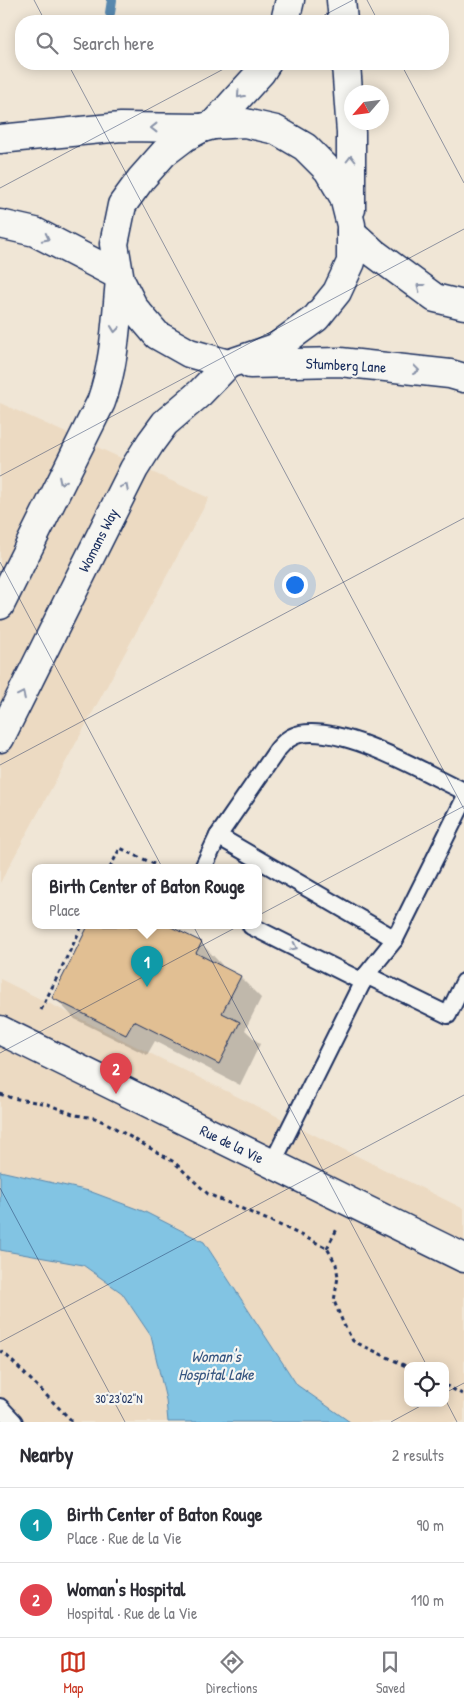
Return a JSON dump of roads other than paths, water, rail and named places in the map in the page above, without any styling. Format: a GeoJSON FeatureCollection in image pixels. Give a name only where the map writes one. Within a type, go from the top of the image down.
{"type":"FeatureCollection","features":[{"type":"Feature","properties":{"kind":"main road"},"geometry":{"type":"LineString","coordinates":[[286,15],[290,0]]}},
{"type":"Feature","properties":{"kind":"main road"},"geometry":{"type":"LineString","coordinates":[[341,0],[342,15]]}},
{"type":"Feature","properties":{"kind":"main road"},"geometry":{"type":"LineString","coordinates":[[0,606],[100,402],[107,384],[112,361],[119,278],[114,244],[122,205],[141,179],[164,153],[185,137],[208,126],[262,70]]}},
{"type":"Feature","properties":{"kind":"main road"},"geometry":{"type":"LineString","coordinates":[[228,364],[275,348],[316,318],[337,292],[351,262],[351,133],[346,70]]}},
{"type":"Feature","properties":{"kind":"main road"},"geometry":{"type":"LineString","coordinates":[[0,139],[121,128],[208,126],[245,123],[276,130],[304,146],[328,170],[344,197],[351,229],[374,253],[435,298],[464,305]]}},
{"type":"Feature","properties":{"kind":"main road"},"geometry":{"type":"LineString","coordinates":[[0,224],[35,232],[119,278]]}},
{"type":"Feature","properties":{"kind":"main road","name":"Stumberg Lane"},"geometry":{"type":"LineString","coordinates":[[119,278],[134,308],[157,335],[189,353],[228,364],[340,362],[464,378]]}},
{"type":"Feature","properties":{"kind":"main road","name":"Womans Way"},"geometry":{"type":"LineString","coordinates":[[0,738],[134,469],[165,423],[200,393],[228,364]]}},
{"type":"Feature","properties":{"kind":"main road","name":"Rue de la Vie"},"geometry":{"type":"LineString","coordinates":[[0,1030],[464,1258]]}},
{"type":"Feature","properties":{"kind":"lane"},"geometry":{"type":"LineString","coordinates":[[205,864],[218,836],[278,749],[286,740],[299,734],[325,734],[362,742],[464,791]]}},
{"type":"Feature","properties":{"kind":"lane"},"geometry":{"type":"LineString","coordinates":[[272,1164],[364,978],[395,939],[464,800]]}},
{"type":"Feature","properties":{"kind":"lane"},"geometry":{"type":"LineString","coordinates":[[218,836],[395,939]]}},
{"type":"Feature","properties":{"kind":"lane"},"geometry":{"type":"LineString","coordinates":[[258,929],[448,1015],[464,982]]}},
{"type":"Feature","properties":{"kind":"lane"},"geometry":{"type":"LineString","coordinates":[[0,1407],[14,1422]]}},
{"type":"Feature","properties":{"kind":"water","name":"Woman's Hospital Lake"},"geometry":{"type":"Polygon","coordinates":[[[0,1171],[89,1191],[145,1212],[204,1242],[297,1385],[350,1422],[168,1422],[166,1400],[151,1336],[122,1293],[83,1265],[0,1250],[0,1171]]]}},
{"type":"Feature","properties":{"kind":"waterway"},"geometry":{"type":"LineString","coordinates":[[110,13],[112,0]]}},
{"type":"Feature","properties":{"kind":"place","name":"Birth Center of Baton Rouge"},"geometry":{"type":"Point","coordinates":[147,987]}},
{"type":"Feature","properties":{"kind":"place","name":"Woman's Hospital"},"geometry":{"type":"Point","coordinates":[116,1094]}}]}
